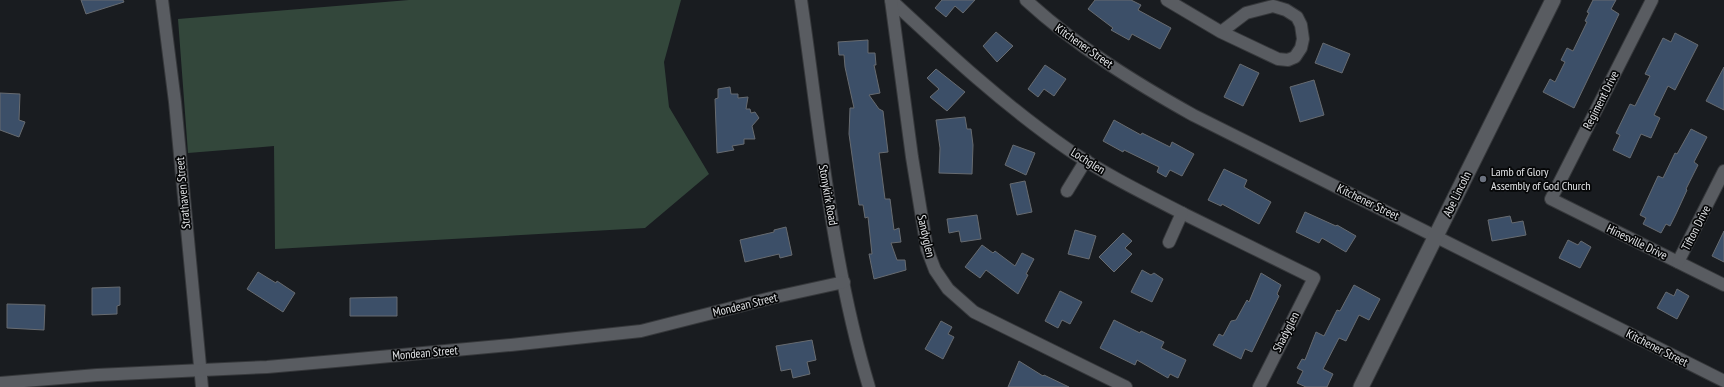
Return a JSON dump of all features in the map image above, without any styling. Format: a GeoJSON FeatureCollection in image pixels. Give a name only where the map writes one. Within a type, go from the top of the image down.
{"type":"FeatureCollection","features":[{"type":"Feature","properties":{"kind":"street","name":"Strathaven Street"},"geometry":{"type":"LineString","coordinates":[[162,0],[175,102],[202,387]]}},
{"type":"Feature","properties":{"kind":"street","name":"Stonykirk Road"},"geometry":{"type":"LineString","coordinates":[[801,0],[826,187],[858,352],[869,387]]}},
{"type":"Feature","properties":{"kind":"street","name":"Lochglen"},"geometry":{"type":"LineString","coordinates":[[891,0],[1022,116],[1086,160],[1114,177],[1182,213],[1314,278]]}},
{"type":"Feature","properties":{"kind":"street","name":"Sandyglen"},"geometry":{"type":"LineString","coordinates":[[891,0],[926,249],[935,270],[948,289],[974,312],[1126,387]]}},
{"type":"Feature","properties":{"kind":"street","name":"Kitchener Street"},"geometry":{"type":"LineString","coordinates":[[1026,0],[1060,30],[1121,72],[1193,115],[1724,381]]}},
{"type":"Feature","properties":{"kind":"street"},"geometry":{"type":"LineString","coordinates":[[1167,0],[1221,32],[1278,58],[1288,60],[1295,56],[1301,48],[1303,39],[1301,25],[1296,17],[1286,10],[1274,6],[1246,13],[1221,32]]}},
{"type":"Feature","properties":{"kind":"street","name":"Abe Lincoln"},"geometry":{"type":"LineString","coordinates":[[1361,387],[1553,0]]}},
{"type":"Feature","properties":{"kind":"street","name":"Regiment Drive"},"geometry":{"type":"LineString","coordinates":[[1551,199],[1652,0]]}},
{"type":"Feature","properties":{"kind":"street"},"geometry":{"type":"LineString","coordinates":[[1067,191],[1086,160]]}},
{"type":"Feature","properties":{"kind":"street","name":"Tifton Drive"},"geometry":{"type":"LineString","coordinates":[[1678,262],[1724,172]]}},
{"type":"Feature","properties":{"kind":"street","name":"Hinesville Drive"},"geometry":{"type":"LineString","coordinates":[[1551,199],[1724,285]]}},
{"type":"Feature","properties":{"kind":"street"},"geometry":{"type":"LineString","coordinates":[[1169,242],[1182,213]]}},
{"type":"Feature","properties":{"kind":"street","name":"Shadyglen"},"geometry":{"type":"LineString","coordinates":[[1259,387],[1314,278]]}},
{"type":"Feature","properties":{"kind":"street","name":"Mondean Street"},"geometry":{"type":"LineString","coordinates":[[0,383],[97,375],[267,367],[504,346],[641,331],[771,298],[844,282]]}},
{"type":"Feature","properties":{"kind":"green space"},"geometry":{"type":"Polygon","coordinates":[[[409,0],[681,0],[664,62],[669,107],[709,174],[645,228],[275,249],[274,146],[188,153],[178,19],[409,0]]]}},
{"type":"Feature","properties":{"kind":"building"},"geometry":{"type":"Polygon","coordinates":[[[81,0],[123,0],[124,2],[86,14],[81,0]]]}},
{"type":"Feature","properties":{"kind":"building"},"geometry":{"type":"Polygon","coordinates":[[[942,0],[975,0],[963,13],[955,6],[946,17],[935,8],[942,0]]]}},
{"type":"Feature","properties":{"kind":"building"},"geometry":{"type":"Polygon","coordinates":[[[1095,0],[1131,0],[1141,5],[1138,10],[1171,28],[1160,49],[1132,34],[1129,40],[1111,30],[1113,28],[1088,9],[1095,0]]]}},
{"type":"Feature","properties":{"kind":"building"},"geometry":{"type":"Polygon","coordinates":[[[1593,0],[1616,0],[1611,9],[1619,14],[1574,108],[1543,92],[1550,79],[1555,82],[1565,62],[1561,60],[1567,48],[1573,51],[1587,22],[1585,21],[1589,13],[1587,12],[1593,0]]]}},
{"type":"Feature","properties":{"kind":"building"},"geometry":{"type":"Polygon","coordinates":[[[996,32],[1013,46],[997,62],[983,46],[996,32]]]}},
{"type":"Feature","properties":{"kind":"building"},"geometry":{"type":"Polygon","coordinates":[[[1675,33],[1698,45],[1675,90],[1668,86],[1654,115],[1660,118],[1651,138],[1641,134],[1630,158],[1613,150],[1620,135],[1616,133],[1630,104],[1635,106],[1650,76],[1645,74],[1663,38],[1671,42],[1675,33]]]}},
{"type":"Feature","properties":{"kind":"building"},"geometry":{"type":"Polygon","coordinates":[[[868,40],[868,53],[875,53],[876,65],[874,65],[880,93],[869,95],[879,109],[883,111],[888,152],[879,153],[885,199],[890,199],[894,230],[899,228],[901,242],[891,243],[897,260],[905,260],[906,270],[874,279],[869,254],[872,254],[868,217],[865,218],[863,205],[859,205],[849,134],[850,108],[854,108],[845,67],[844,55],[839,55],[838,42],[868,40]]]}},
{"type":"Feature","properties":{"kind":"building"},"geometry":{"type":"Polygon","coordinates":[[[1323,43],[1350,54],[1342,73],[1315,63],[1323,43]]]}},
{"type":"Feature","properties":{"kind":"building"},"geometry":{"type":"Polygon","coordinates":[[[1240,64],[1259,73],[1243,106],[1224,97],[1240,64]]]}},
{"type":"Feature","properties":{"kind":"building"},"geometry":{"type":"Polygon","coordinates":[[[1045,65],[1066,79],[1054,96],[1044,89],[1038,97],[1028,89],[1045,65]]]}},
{"type":"Feature","properties":{"kind":"building"},"geometry":{"type":"Polygon","coordinates":[[[1724,67],[1724,110],[1706,101],[1724,67]]]}},
{"type":"Feature","properties":{"kind":"building"},"geometry":{"type":"Polygon","coordinates":[[[936,69],[965,92],[947,111],[930,97],[939,89],[927,78],[936,69]]]}},
{"type":"Feature","properties":{"kind":"building"},"geometry":{"type":"Polygon","coordinates":[[[1314,80],[1324,115],[1300,122],[1290,87],[1314,80]]]}},
{"type":"Feature","properties":{"kind":"building"},"geometry":{"type":"Polygon","coordinates":[[[730,87],[731,94],[738,94],[738,98],[748,97],[746,109],[750,109],[751,113],[755,112],[759,118],[752,126],[755,139],[744,139],[744,144],[732,146],[734,150],[717,153],[715,99],[718,98],[718,89],[730,87]]]}},
{"type":"Feature","properties":{"kind":"building"},"geometry":{"type":"Polygon","coordinates":[[[0,93],[20,94],[19,120],[25,122],[19,137],[0,130],[0,93]]]}},
{"type":"Feature","properties":{"kind":"building"},"geometry":{"type":"Polygon","coordinates":[[[965,117],[967,129],[971,129],[973,145],[972,174],[939,173],[940,148],[936,120],[965,117]]]}},
{"type":"Feature","properties":{"kind":"building"},"geometry":{"type":"Polygon","coordinates":[[[1114,120],[1141,135],[1142,133],[1170,147],[1172,142],[1194,154],[1182,176],[1170,170],[1166,177],[1157,172],[1159,167],[1124,150],[1123,152],[1103,141],[1114,120]]]}},
{"type":"Feature","properties":{"kind":"building"},"geometry":{"type":"Polygon","coordinates":[[[1691,129],[1707,137],[1694,162],[1698,165],[1676,214],[1670,226],[1666,224],[1661,233],[1643,224],[1646,218],[1640,215],[1658,176],[1663,178],[1675,153],[1677,154],[1691,129]]]}},
{"type":"Feature","properties":{"kind":"building"},"geometry":{"type":"Polygon","coordinates":[[[1013,145],[1035,153],[1026,175],[1005,165],[1013,145]]]}},
{"type":"Feature","properties":{"kind":"building"},"geometry":{"type":"Polygon","coordinates":[[[1224,169],[1247,180],[1244,187],[1271,202],[1259,224],[1222,204],[1221,206],[1208,200],[1224,169]]]}},
{"type":"Feature","properties":{"kind":"building"},"geometry":{"type":"Polygon","coordinates":[[[1025,181],[1032,212],[1017,215],[1010,184],[1025,181]]]}},
{"type":"Feature","properties":{"kind":"building"},"geometry":{"type":"Polygon","coordinates":[[[1305,212],[1336,226],[1337,225],[1356,236],[1346,252],[1322,238],[1319,243],[1296,232],[1305,212]]]}},
{"type":"Feature","properties":{"kind":"building"},"geometry":{"type":"Polygon","coordinates":[[[977,215],[981,239],[961,242],[959,231],[949,233],[947,219],[977,215]]]}},
{"type":"Feature","properties":{"kind":"building"},"geometry":{"type":"Polygon","coordinates":[[[1510,216],[1512,223],[1523,221],[1526,235],[1492,241],[1488,220],[1510,216]]]}},
{"type":"Feature","properties":{"kind":"building"},"geometry":{"type":"Polygon","coordinates":[[[786,227],[792,255],[780,258],[779,254],[745,262],[740,240],[774,232],[774,230],[786,227]]]}},
{"type":"Feature","properties":{"kind":"building"},"geometry":{"type":"Polygon","coordinates":[[[1075,230],[1096,236],[1089,259],[1068,254],[1075,230]]]}},
{"type":"Feature","properties":{"kind":"building"},"geometry":{"type":"Polygon","coordinates":[[[1724,231],[1724,262],[1712,256],[1724,231]]]}},
{"type":"Feature","properties":{"kind":"building"},"geometry":{"type":"Polygon","coordinates":[[[1123,233],[1132,241],[1125,248],[1132,254],[1114,272],[1099,257],[1123,233]]]}},
{"type":"Feature","properties":{"kind":"building"},"geometry":{"type":"Polygon","coordinates":[[[1568,240],[1578,245],[1581,241],[1591,247],[1580,268],[1559,258],[1568,240]]]}},
{"type":"Feature","properties":{"kind":"building"},"geometry":{"type":"Polygon","coordinates":[[[982,245],[993,253],[995,251],[1015,266],[1022,253],[1034,259],[1018,294],[986,270],[980,278],[965,267],[982,245]]]}},
{"type":"Feature","properties":{"kind":"building"},"geometry":{"type":"Polygon","coordinates":[[[1142,270],[1151,275],[1154,273],[1163,279],[1152,302],[1131,292],[1142,270]]]}},
{"type":"Feature","properties":{"kind":"building"},"geometry":{"type":"Polygon","coordinates":[[[258,272],[276,283],[277,281],[295,293],[283,312],[247,289],[258,272]]]}},
{"type":"Feature","properties":{"kind":"building"},"geometry":{"type":"Polygon","coordinates":[[[1261,273],[1281,285],[1277,294],[1279,296],[1252,352],[1245,349],[1241,359],[1213,345],[1219,334],[1223,336],[1231,321],[1236,320],[1247,300],[1249,302],[1261,273]]]}},
{"type":"Feature","properties":{"kind":"building"},"geometry":{"type":"Polygon","coordinates":[[[1354,285],[1380,299],[1369,320],[1359,315],[1346,341],[1339,338],[1323,369],[1333,374],[1327,387],[1306,387],[1297,383],[1303,371],[1297,368],[1302,359],[1305,360],[1316,332],[1324,336],[1337,310],[1340,311],[1354,285]]]}},
{"type":"Feature","properties":{"kind":"building"},"geometry":{"type":"Polygon","coordinates":[[[120,287],[120,305],[117,306],[117,314],[92,315],[92,288],[120,287]]]}},
{"type":"Feature","properties":{"kind":"building"},"geometry":{"type":"Polygon","coordinates":[[[1677,289],[1689,296],[1677,319],[1657,308],[1666,292],[1674,296],[1677,289]]]}},
{"type":"Feature","properties":{"kind":"building"},"geometry":{"type":"Polygon","coordinates":[[[1060,291],[1082,302],[1070,324],[1062,320],[1058,328],[1045,321],[1060,291]]]}},
{"type":"Feature","properties":{"kind":"building"},"geometry":{"type":"Polygon","coordinates":[[[397,297],[397,316],[350,316],[350,298],[397,297]]]}},
{"type":"Feature","properties":{"kind":"building"},"geometry":{"type":"Polygon","coordinates":[[[7,304],[45,305],[44,330],[7,328],[7,304]]]}},
{"type":"Feature","properties":{"kind":"building"},"geometry":{"type":"Polygon","coordinates":[[[1114,320],[1140,333],[1141,331],[1164,342],[1161,348],[1186,360],[1178,378],[1170,374],[1168,378],[1137,360],[1135,365],[1100,348],[1114,320]]]}},
{"type":"Feature","properties":{"kind":"building"},"geometry":{"type":"Polygon","coordinates":[[[941,321],[952,327],[948,334],[954,337],[943,359],[925,349],[941,321]]]}},
{"type":"Feature","properties":{"kind":"building"},"geometry":{"type":"Polygon","coordinates":[[[812,340],[816,360],[807,362],[810,374],[793,378],[791,369],[781,371],[776,346],[812,340]]]}},
{"type":"Feature","properties":{"kind":"building"},"geometry":{"type":"Polygon","coordinates":[[[1019,361],[1043,376],[1044,375],[1069,387],[1008,387],[1019,361]]]}},
{"type":"Feature","properties":{"kind":"place","name":"Lamb of Glory Assembly of God Church"},"geometry":{"type":"Point","coordinates":[1483,179]}}]}
